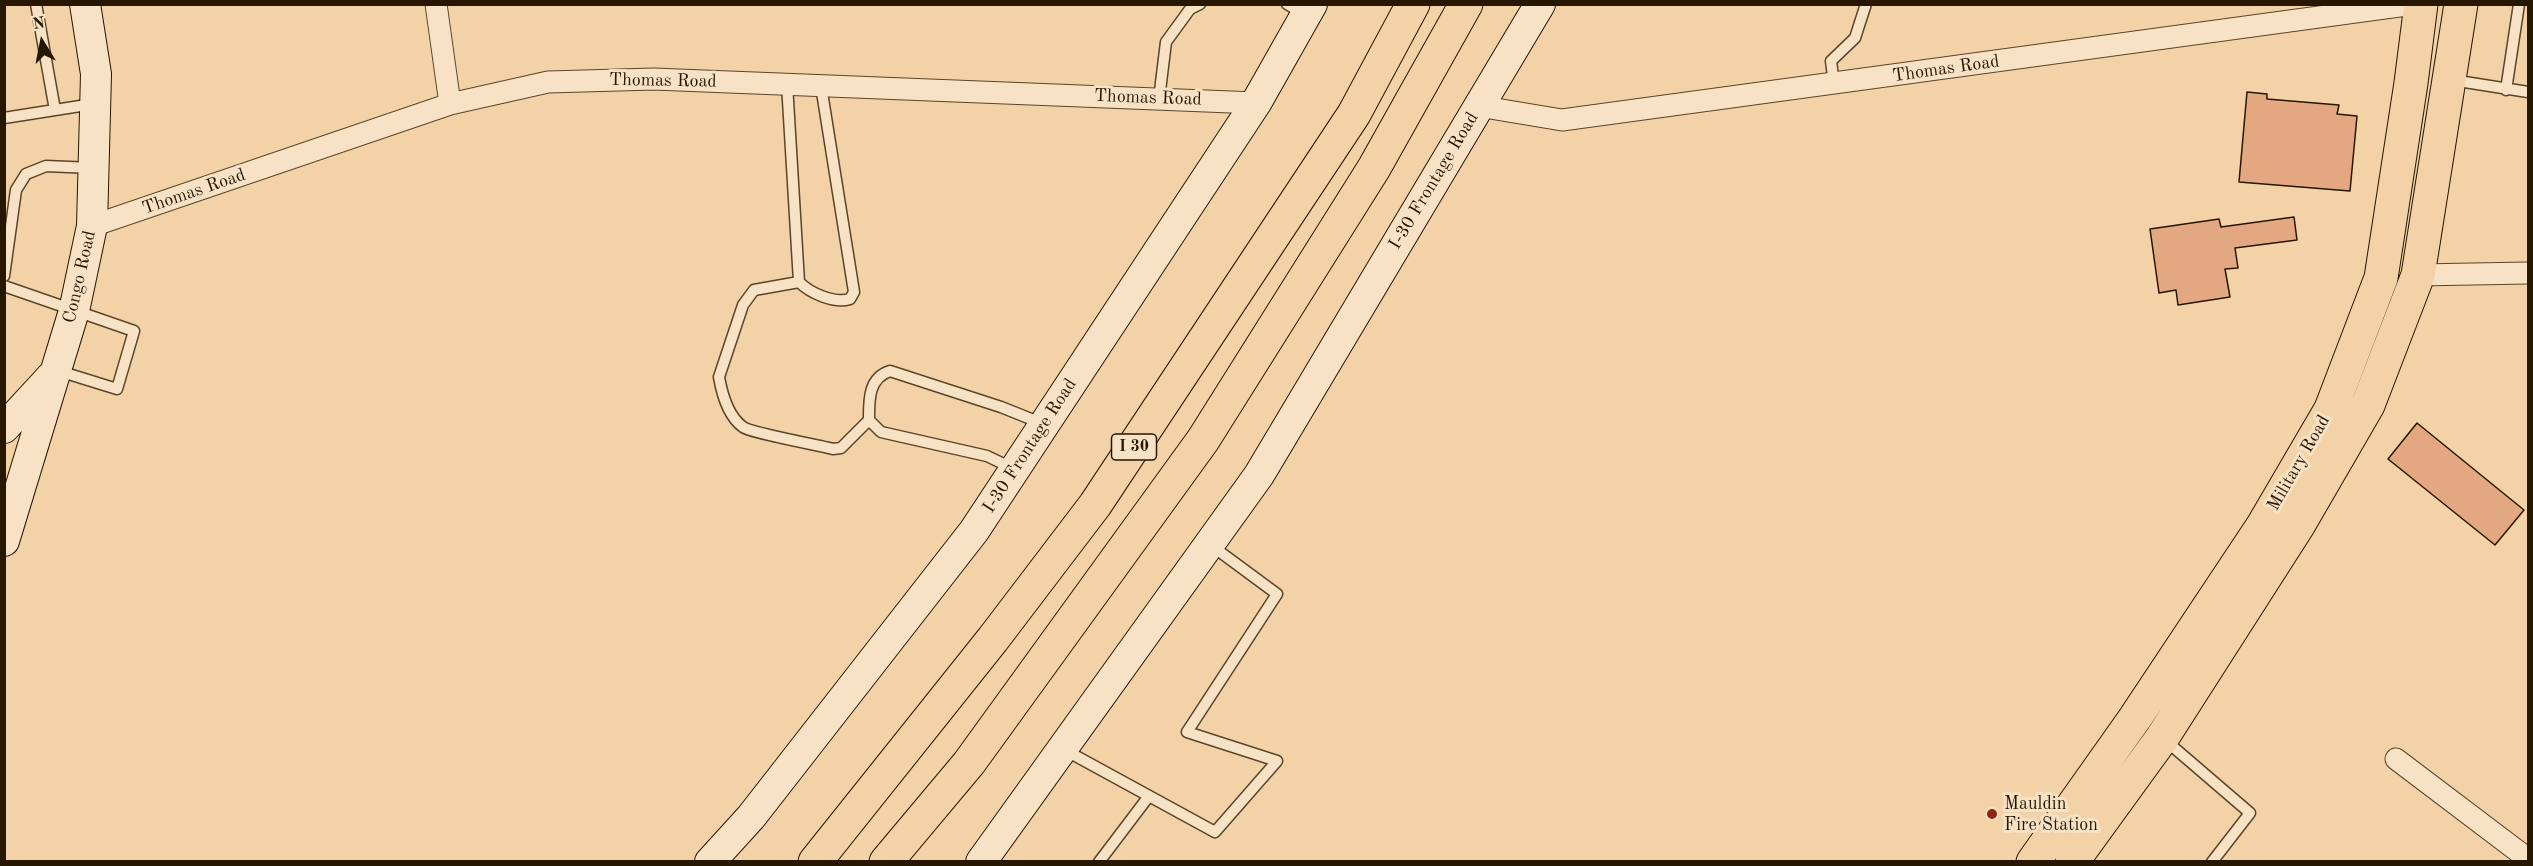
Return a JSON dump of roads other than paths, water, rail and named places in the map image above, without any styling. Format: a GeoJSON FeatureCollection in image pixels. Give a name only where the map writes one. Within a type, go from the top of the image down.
{"type":"FeatureCollection","features":[{"type":"Feature","properties":{"kind":"main road","name":"Congo Road"},"geometry":{"type":"LineString","coordinates":[[4,541],[74,311],[92,226],[96,75],[85,4]]}},
{"type":"Feature","properties":{"kind":"main road","name":"I 30"},"geometry":{"type":"LineString","coordinates":[[814,861],[993,639],[1095,505],[1354,114],[1413,4]]}},
{"type":"Feature","properties":{"kind":"main road","name":"I 30"},"geometry":{"type":"LineString","coordinates":[[886,861],[969,763],[1203,440],[1374,168],[1466,4]]}},
{"type":"Feature","properties":{"kind":"main road","name":"I-30 Frontage Road"},"geometry":{"type":"LineString","coordinates":[[981,861],[1259,475],[1540,4]]}},
{"type":"Feature","properties":{"kind":"main road","name":"Military Road"},"geometry":{"type":"LineString","coordinates":[[2047,857],[2134,718],[2262,527],[2331,409],[2381,278],[2421,4]]}},
{"type":"Feature","properties":{"kind":"main road","name":"Military Road"},"geometry":{"type":"LineString","coordinates":[[2072,861],[2162,738],[2299,524],[2368,405],[2418,275],[2461,4]]}},
{"type":"Feature","properties":{"kind":"main road","name":"I-30 Frontage Road"},"geometry":{"type":"LineString","coordinates":[[710,861],[751,817],[974,531],[1256,102],[1302,8]]}},
{"type":"Feature","properties":{"kind":"main road"},"geometry":{"type":"LineString","coordinates":[[4,428],[57,370]]}},
{"type":"Feature","properties":{"kind":"street"},"geometry":{"type":"LineString","coordinates":[[436,4],[450,104]]}},
{"type":"Feature","properties":{"kind":"street","name":"Thomas Road"},"geometry":{"type":"LineString","coordinates":[[1478,106],[1562,120],[2414,4]]}},
{"type":"Feature","properties":{"kind":"street","name":"Thomas Road"},"geometry":{"type":"LineString","coordinates":[[92,226],[450,104],[548,82],[654,79],[1256,102]]}},
{"type":"Feature","properties":{"kind":"street"},"geometry":{"type":"LineString","coordinates":[[2418,275],[2529,273]]}},
{"type":"Feature","properties":{"kind":"street"},"geometry":{"type":"LineString","coordinates":[[2396,759],[2529,860]]}},
{"type":"Feature","properties":{"kind":"lane"},"geometry":{"type":"LineString","coordinates":[[36,4],[55,110]]}},
{"type":"Feature","properties":{"kind":"lane"},"geometry":{"type":"LineString","coordinates":[[1159,99],[1166,42],[1190,9],[1200,4]]}},
{"type":"Feature","properties":{"kind":"lane"},"geometry":{"type":"LineString","coordinates":[[1834,84],[1831,62],[1855,38],[1866,4]]}},
{"type":"Feature","properties":{"kind":"lane"},"geometry":{"type":"LineString","coordinates":[[2506,90],[2519,4]]}},
{"type":"Feature","properties":{"kind":"lane"},"geometry":{"type":"LineString","coordinates":[[2449,80],[2529,92]]}},
{"type":"Feature","properties":{"kind":"lane"},"geometry":{"type":"LineString","coordinates":[[787,84],[799,282],[809,292],[844,301],[850,299],[854,292],[821,86]]}},
{"type":"Feature","properties":{"kind":"lane"},"geometry":{"type":"LineString","coordinates":[[4,118],[96,104]]}},
{"type":"Feature","properties":{"kind":"lane"},"geometry":{"type":"LineString","coordinates":[[4,276],[16,190],[26,174],[46,166],[94,168]]}},
{"type":"Feature","properties":{"kind":"lane"},"geometry":{"type":"LineString","coordinates":[[799,282],[754,290],[742,304],[719,377],[721,389],[732,414],[744,428],[833,449],[841,448],[869,420],[869,397],[873,384],[881,374],[890,371],[1001,407],[1044,424]]}},
{"type":"Feature","properties":{"kind":"lane"},"geometry":{"type":"LineString","coordinates":[[4,286],[134,331],[117,389],[57,370]]}},
{"type":"Feature","properties":{"kind":"lane"},"geometry":{"type":"LineString","coordinates":[[869,420],[881,432],[987,456],[1014,469]]}},
{"type":"Feature","properties":{"kind":"lane"},"geometry":{"type":"LineString","coordinates":[[1062,748],[1215,832],[1277,761],[1187,732],[1277,594],[1209,544]]}},
{"type":"Feature","properties":{"kind":"lane"},"geometry":{"type":"LineString","coordinates":[[2162,738],[2250,813],[2212,861]]}},
{"type":"Feature","properties":{"kind":"lane"},"geometry":{"type":"LineString","coordinates":[[1099,861],[1149,796]]}},
{"type":"Feature","properties":{"kind":"place","name":"Mauldin Fire Station"},"geometry":{"type":"Point","coordinates":[1992,814]}}]}
